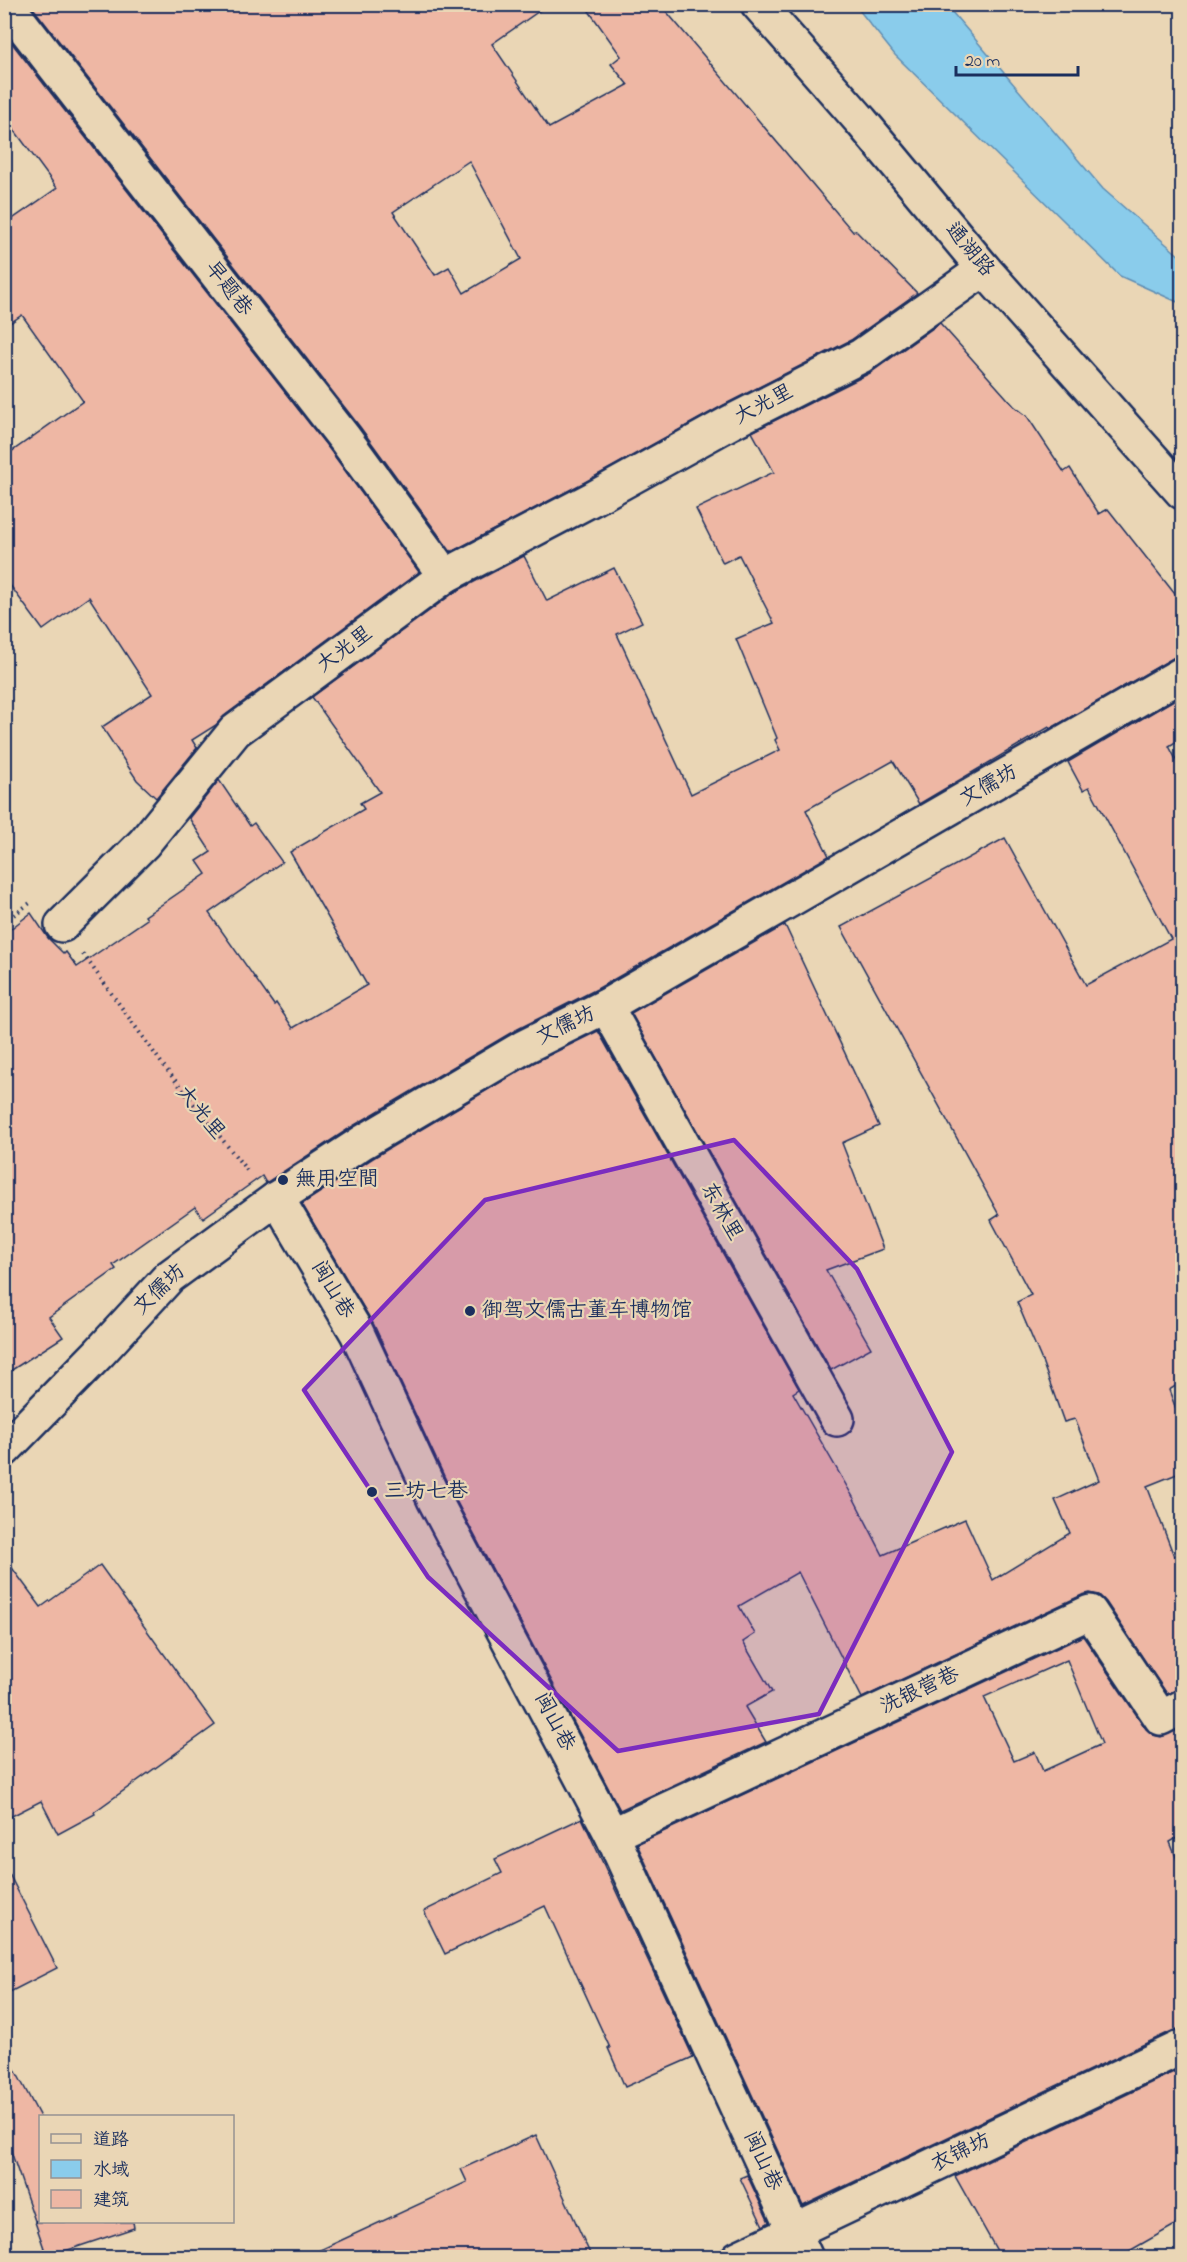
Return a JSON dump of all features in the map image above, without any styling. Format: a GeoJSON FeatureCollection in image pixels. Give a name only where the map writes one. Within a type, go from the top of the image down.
{"type":"FeatureCollection","features":[{"type":"Feature","properties":{"kind":"street","name":"早题巷"},"geometry":{"type":"LineString","coordinates":[[6,4],[345,439],[445,576]]}},
{"type":"Feature","properties":{"kind":"street","name":"通湖路"},"geometry":{"type":"LineString","coordinates":[[758,4],[861,121],[984,269],[1182,492]]}},
{"type":"Feature","properties":{"kind":"street","name":"大光里"},"geometry":{"type":"LineString","coordinates":[[62,925],[144,843],[235,731],[445,576],[594,498],[731,422],[861,356],[984,269]]}},
{"type":"Feature","properties":{"kind":"street","name":"文儒坊"},"geometry":{"type":"LineString","coordinates":[[4,1450],[100,1352],[169,1277],[277,1198],[363,1142],[524,1047],[606,1006],[1182,674]]}},
{"type":"Feature","properties":{"kind":"street","name":"东林里"},"geometry":{"type":"LineString","coordinates":[[606,1006],[837,1419]]}},
{"type":"Feature","properties":{"kind":"street","name":"闽山巷"},"geometry":{"type":"LineString","coordinates":[[277,1198],[357,1333],[434,1499],[612,1835],[800,2244]]}},
{"type":"Feature","properties":{"kind":"street","name":"洗银营巷"},"geometry":{"type":"LineString","coordinates":[[612,1835],[1090,1611],[1161,1718],[1182,1707]]}},
{"type":"Feature","properties":{"kind":"street","name":"衣锦坊"},"geometry":{"type":"LineString","coordinates":[[738,2258],[800,2244],[1182,2047]]}},
{"type":"Feature","properties":{"kind":"path"},"geometry":{"type":"LineString","coordinates":[[4,922],[35,899]]}},
{"type":"Feature","properties":{"kind":"path","name":"大光里"},"geometry":{"type":"LineString","coordinates":[[62,925],[163,1065],[254,1179],[277,1198]]}},
{"type":"Feature","properties":{"kind":"highlighted area"},"geometry":{"type":"Polygon","coordinates":[[[734,1140],[857,1269],[952,1452],[819,1714],[618,1751],[428,1577],[304,1390],[485,1200],[734,1140]]]}},
{"type":"Feature","properties":{"kind":"water"},"geometry":{"type":"Polygon","coordinates":[[[855,5],[946,5],[1103,189],[1182,258],[1182,304],[1120,276],[895,55],[855,5]]]}},
{"type":"Feature","properties":{"kind":"building"},"geometry":{"type":"Polygon","coordinates":[[[30,4],[549,4],[492,44],[549,128],[628,85],[611,64],[621,56],[584,4],[660,4],[853,232],[855,230],[917,293],[851,340],[722,406],[585,482],[451,552],[360,427],[30,4]],[[469,161],[393,212],[435,275],[449,267],[464,293],[521,259],[469,161]]]}},
{"type":"Feature","properties":{"kind":"building"},"geometry":{"type":"Polygon","coordinates":[[[4,33],[330,450],[419,572],[224,716],[216,725],[192,740],[197,748],[156,798],[137,780],[102,727],[152,694],[89,597],[43,630],[4,577],[4,457],[83,401],[22,315],[4,327],[4,225],[57,188],[4,116],[4,33]]]}},
{"type":"Feature","properties":{"kind":"building"},"geometry":{"type":"Polygon","coordinates":[[[940,323],[1014,406],[1027,416],[1064,472],[1070,468],[1099,514],[1108,509],[1182,603],[1182,655],[1050,729],[1049,727],[919,804],[893,761],[806,810],[829,856],[597,989],[514,1031],[353,1126],[266,1183],[262,1176],[203,1218],[195,1207],[113,1265],[116,1269],[49,1317],[63,1337],[4,1375],[4,934],[31,913],[48,938],[64,954],[66,952],[77,967],[147,919],[145,916],[206,874],[197,861],[211,852],[189,818],[219,780],[250,826],[254,823],[282,862],[209,913],[274,1005],[276,1003],[293,1028],[367,985],[290,852],[364,809],[360,803],[380,792],[312,697],[455,592],[524,556],[547,601],[614,568],[642,622],[617,634],[691,794],[780,750],[736,639],[774,623],[739,555],[723,563],[696,509],[774,472],[752,432],[870,373],[940,323]]]}},
{"type":"Feature","properties":{"kind":"building"},"geometry":{"type":"Polygon","coordinates":[[[1182,695],[1182,738],[1169,746],[1182,771],[1182,1382],[1169,1390],[1182,1425],[1182,1472],[1147,1486],[1174,1556],[1182,1553],[1182,1688],[1167,1694],[1106,1602],[1099,1595],[1090,1593],[862,1698],[798,1572],[739,1606],[755,1634],[743,1642],[772,1692],[745,1707],[766,1742],[620,1810],[451,1491],[374,1325],[302,1204],[373,1158],[533,1063],[598,1031],[799,1389],[793,1393],[853,1497],[883,1555],[965,1519],[993,1580],[1070,1533],[1055,1500],[1099,1480],[1075,1419],[1064,1422],[1017,1302],[1031,1295],[991,1220],[999,1215],[841,927],[1005,838],[1086,985],[1171,939],[1089,787],[1083,790],[1068,762],[1182,695]]]}},
{"type":"Feature","properties":{"kind":"building"},"geometry":{"type":"Polygon","coordinates":[[[785,925],[879,1126],[842,1143],[883,1249],[826,1270],[871,1348],[831,1370],[631,1013],[785,925]]]}},
{"type":"Feature","properties":{"kind":"building"},"geometry":{"type":"Polygon","coordinates":[[[4,1557],[41,1607],[100,1565],[215,1725],[94,1812],[95,1814],[58,1834],[41,1801],[4,1820],[4,1557]]]}},
{"type":"Feature","properties":{"kind":"building"},"geometry":{"type":"Polygon","coordinates":[[[1083,1636],[1146,1729],[1153,1735],[1161,1737],[1182,1728],[1182,1835],[1170,1842],[1182,1872],[1182,2028],[803,2206],[637,1844],[1083,1636]],[[1067,1660],[984,1697],[1014,1761],[1035,1752],[1043,1771],[1102,1744],[1067,1660]]]}},
{"type":"Feature","properties":{"kind":"building"},"geometry":{"type":"Polygon","coordinates":[[[582,1818],[693,2057],[625,2087],[608,2048],[610,2048],[545,1906],[445,1954],[424,1911],[502,1873],[495,1859],[582,1818]]]}},
{"type":"Feature","properties":{"kind":"building"},"geometry":{"type":"Polygon","coordinates":[[[4,1864],[57,1968],[4,1995],[4,1864]]]}},
{"type":"Feature","properties":{"kind":"building"},"geometry":{"type":"Polygon","coordinates":[[[4,2049],[39,2115],[39,2220],[35,2221],[4,2131],[4,2049]]]}},
{"type":"Feature","properties":{"kind":"building"},"geometry":{"type":"Polygon","coordinates":[[[1182,2068],[1182,2221],[1117,2258],[1001,2258],[955,2176],[1182,2068]]]}},
{"type":"Feature","properties":{"kind":"building"},"geometry":{"type":"Polygon","coordinates":[[[536,2135],[592,2258],[303,2258],[467,2182],[461,2169],[536,2135]]]}},
{"type":"Feature","properties":{"kind":"building"},"geometry":{"type":"Polygon","coordinates":[[[747,2175],[769,2222],[763,2226],[740,2178],[747,2175]]]}},
{"type":"Feature","properties":{"kind":"building"},"geometry":{"type":"Polygon","coordinates":[[[35,2222],[133,2223],[134,2228],[47,2257],[35,2222]]]}},
{"type":"Feature","properties":{"kind":"place","name":"無用空間"},"geometry":{"type":"Point","coordinates":[283,1180]}},
{"type":"Feature","properties":{"kind":"place","name":"御驾文儒古董车博物馆"},"geometry":{"type":"Point","coordinates":[470,1311]}},
{"type":"Feature","properties":{"kind":"place","name":"三坊七巷"},"geometry":{"type":"Point","coordinates":[372,1492]}}]}
